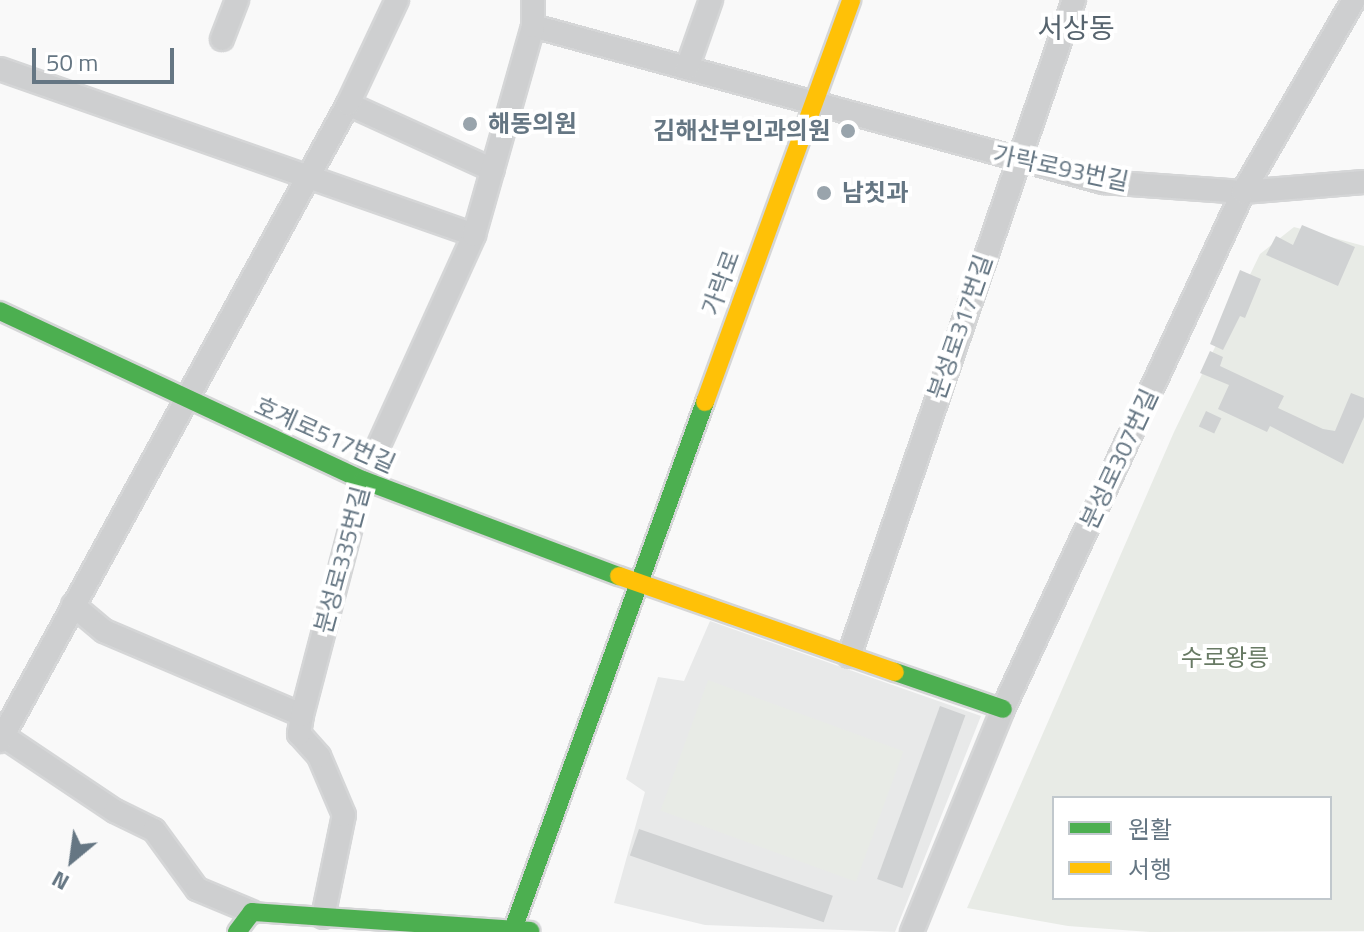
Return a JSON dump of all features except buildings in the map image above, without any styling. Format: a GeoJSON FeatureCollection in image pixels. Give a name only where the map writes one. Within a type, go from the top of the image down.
{"type":"FeatureCollection","features":[{"type":"Feature","properties":{"kind":"street"},"geometry":{"type":"LineString","coordinates":[[222,39],[237,0]]}},
{"type":"Feature","properties":{"kind":"street"},"geometry":{"type":"LineString","coordinates":[[397,0],[348,104],[306,173],[225,328],[1,737],[115,811],[154,830],[197,889],[252,912],[519,930]]}},
{"type":"Feature","properties":{"kind":"street","name":"분성로335번길"},"geometry":{"type":"LineString","coordinates":[[302,715],[363,480],[474,235],[533,26],[533,0]]}},
{"type":"Feature","properties":{"kind":"street"},"geometry":{"type":"LineString","coordinates":[[687,68],[711,0]]}},
{"type":"Feature","properties":{"kind":"street","name":"가락로"},"geometry":{"type":"LineString","coordinates":[[519,930],[812,102],[851,0]]}},
{"type":"Feature","properties":{"kind":"street","name":"분성로317번길"},"geometry":{"type":"LineString","coordinates":[[849,656],[1016,160],[1074,0]]}},
{"type":"Feature","properties":{"kind":"street","name":"분성로307번길"},"geometry":{"type":"LineString","coordinates":[[912,932],[1003,709],[1243,192],[1354,0]]}},
{"type":"Feature","properties":{"kind":"street","name":"가락로93번길"},"geometry":{"type":"LineString","coordinates":[[533,26],[1103,182],[1243,192],[1364,182]]}},
{"type":"Feature","properties":{"kind":"street"},"geometry":{"type":"LineString","coordinates":[[0,69],[306,173],[474,235]]}},
{"type":"Feature","properties":{"kind":"street"},"geometry":{"type":"LineString","coordinates":[[348,104],[493,170]]}},
{"type":"Feature","properties":{"kind":"street","name":"호계로517번길"},"geometry":{"type":"LineString","coordinates":[[0,311],[363,480],[640,584]]}},
{"type":"Feature","properties":{"kind":"street"},"geometry":{"type":"LineString","coordinates":[[640,584],[1003,709]]}},
{"type":"Feature","properties":{"kind":"street"},"geometry":{"type":"LineString","coordinates":[[73,605],[104,631],[302,715],[299,734],[319,756],[344,815],[323,917]]}},
{"type":"Feature","properties":{"kind":"street"},"geometry":{"type":"LineString","coordinates":[[237,932],[252,912]]}},
{"type":"Feature","properties":{"kind":"shaded area"},"geometry":{"type":"Polygon","coordinates":[[[710,621],[981,716],[895,932],[705,925],[614,903],[645,792],[626,779],[658,677],[684,681],[710,621]]]}},
{"type":"Feature","properties":{"kind":"green space","name":"수로왕릉"},"geometry":{"type":"Polygon","coordinates":[[[1294,227],[1364,246],[1364,931],[1150,932],[1068,926],[967,908],[1174,432],[1260,254],[1294,227]]]}},
{"type":"Feature","properties":{"kind":"green space"},"geometry":{"type":"Polygon","coordinates":[[[708,680],[903,751],[856,882],[660,811],[708,680]]]}},
{"type":"Feature","properties":{"kind":"traffic: fast"},"geometry":{"type":"LineString","coordinates":[[0,311],[363,480],[619,576]]}},
{"type":"Feature","properties":{"kind":"traffic: fast"},"geometry":{"type":"LineString","coordinates":[[512,932],[705,402]]}},
{"type":"Feature","properties":{"kind":"traffic: fast"},"geometry":{"type":"LineString","coordinates":[[895,672],[1003,709]]}},
{"type":"Feature","properties":{"kind":"traffic: fast"},"geometry":{"type":"LineString","coordinates":[[237,932],[252,912],[530,931]]}},
{"type":"Feature","properties":{"kind":"traffic: slow"},"geometry":{"type":"LineString","coordinates":[[705,402],[851,0]]}},
{"type":"Feature","properties":{"kind":"traffic: slow"},"geometry":{"type":"LineString","coordinates":[[619,576],[895,672]]}},
{"type":"Feature","properties":{"kind":"place","name":"해동의원"},"geometry":{"type":"Point","coordinates":[470,124]}},
{"type":"Feature","properties":{"kind":"place","name":"김해산부인과의원"},"geometry":{"type":"Point","coordinates":[848,131]}},
{"type":"Feature","properties":{"kind":"place","name":"남칫과"},"geometry":{"type":"Point","coordinates":[824,193]}},
{"type":"Feature","properties":{"kind":"district","name":"서상동"},"geometry":{"type":"Point","coordinates":[1076,28]}}]}
